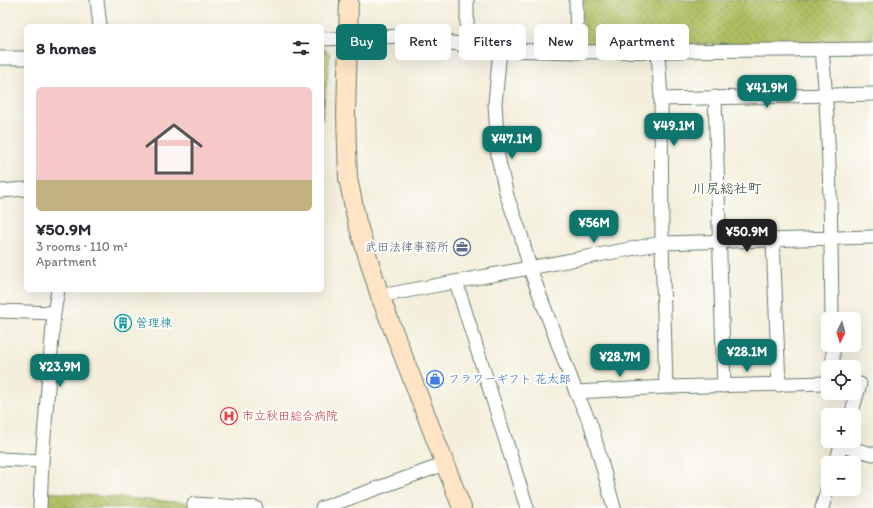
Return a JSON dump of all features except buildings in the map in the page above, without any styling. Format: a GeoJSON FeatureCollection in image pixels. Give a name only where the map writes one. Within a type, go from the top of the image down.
{"type":"FeatureCollection","features":[{"type":"Feature","properties":{"kind":"street"},"geometry":{"type":"LineString","coordinates":[[97,0],[100,24]]}},
{"type":"Feature","properties":{"kind":"street"},"geometry":{"type":"LineString","coordinates":[[348,24],[349,0]]}},
{"type":"Feature","properties":{"kind":"street"},"geometry":{"type":"LineString","coordinates":[[467,0],[467,24]]}},
{"type":"Feature","properties":{"kind":"street"},"geometry":{"type":"LineString","coordinates":[[576,0],[576,24]]}},
{"type":"Feature","properties":{"kind":"street"},"geometry":{"type":"LineString","coordinates":[[387,37],[404,36],[459,45]]}},
{"type":"Feature","properties":{"kind":"street"},"geometry":{"type":"LineString","coordinates":[[324,39],[336,38]]}},
{"type":"Feature","properties":{"kind":"street"},"geometry":{"type":"LineString","coordinates":[[822,49],[826,96],[832,312]]}},
{"type":"Feature","properties":{"kind":"street"},"geometry":{"type":"LineString","coordinates":[[689,51],[873,49]]}},
{"type":"Feature","properties":{"kind":"street"},"geometry":{"type":"LineString","coordinates":[[0,58],[24,58]]}},
{"type":"Feature","properties":{"kind":"street"},"geometry":{"type":"LineString","coordinates":[[347,60],[346,115],[348,178],[357,222],[380,296],[462,508]]}},
{"type":"Feature","properties":{"kind":"street"},"geometry":{"type":"LineString","coordinates":[[499,60],[495,103],[498,157],[507,196],[521,235],[530,269],[576,392],[591,426],[614,508]]}},
{"type":"Feature","properties":{"kind":"street"},"geometry":{"type":"LineString","coordinates":[[659,60],[661,99],[662,243],[666,388]]}},
{"type":"Feature","properties":{"kind":"street"},"geometry":{"type":"LineString","coordinates":[[661,99],[873,94]]}},
{"type":"Feature","properties":{"kind":"street"},"geometry":{"type":"LineString","coordinates":[[715,97],[724,386]]}},
{"type":"Feature","properties":{"kind":"street"},"geometry":{"type":"LineString","coordinates":[[0,191],[24,189]]}},
{"type":"Feature","properties":{"kind":"street"},"geometry":{"type":"LineString","coordinates":[[380,296],[662,243],[873,237]]}},
{"type":"Feature","properties":{"kind":"street"},"geometry":{"type":"LineString","coordinates":[[773,240],[779,385]]}},
{"type":"Feature","properties":{"kind":"street"},"geometry":{"type":"LineString","coordinates":[[456,282],[527,508]]}},
{"type":"Feature","properties":{"kind":"street"},"geometry":{"type":"LineString","coordinates":[[40,508],[42,460],[54,312],[58,292]]}},
{"type":"Feature","properties":{"kind":"street"},"geometry":{"type":"LineString","coordinates":[[0,311],[54,312]]}},
{"type":"Feature","properties":{"kind":"street"},"geometry":{"type":"LineString","coordinates":[[576,392],[724,386],[821,384]]}},
{"type":"Feature","properties":{"kind":"street"},"geometry":{"type":"LineString","coordinates":[[853,408],[862,384]]}},
{"type":"Feature","properties":{"kind":"street"},"geometry":{"type":"LineString","coordinates":[[854,448],[873,454]]}},
{"type":"Feature","properties":{"kind":"street"},"geometry":{"type":"LineString","coordinates":[[0,459],[42,460]]}},
{"type":"Feature","properties":{"kind":"street"},"geometry":{"type":"LineString","coordinates":[[322,508],[445,464]]}},
{"type":"Feature","properties":{"kind":"street"},"geometry":{"type":"LineString","coordinates":[[822,508],[825,496]]}},
{"type":"Feature","properties":{"kind":"street"},"geometry":{"type":"LineString","coordinates":[[194,508],[194,504],[256,508]]}},
{"type":"Feature","properties":{"kind":"green space"},"geometry":{"type":"Polygon","coordinates":[[[582,0],[873,0],[873,41],[689,44],[689,24],[596,24],[596,44],[588,44],[588,24],[583,24],[582,0]]]}},
{"type":"Feature","properties":{"kind":"green space"},"geometry":{"type":"Polygon","coordinates":[[[324,49],[330,54],[324,104],[324,49]]]}},
{"type":"Feature","properties":{"kind":"green space"},"geometry":{"type":"Polygon","coordinates":[[[48,492],[188,503],[187,508],[47,508],[48,492]]]}},
{"type":"Feature","properties":{"kind":"place","name":"武田法律事務所"},"geometry":{"type":"Point","coordinates":[462,247]}},
{"type":"Feature","properties":{"kind":"place","name":"管理棟"},"geometry":{"type":"Point","coordinates":[123,323]}},
{"type":"Feature","properties":{"kind":"place","name":"フラワーギフト 花太郎"},"geometry":{"type":"Point","coordinates":[435,379]}},
{"type":"Feature","properties":{"kind":"place","name":"市立秋田総合病院"},"geometry":{"type":"Point","coordinates":[229,416]}},
{"type":"Feature","properties":{"kind":"district","name":"川尻総社町"},"geometry":{"type":"Point","coordinates":[727,188]}}]}
